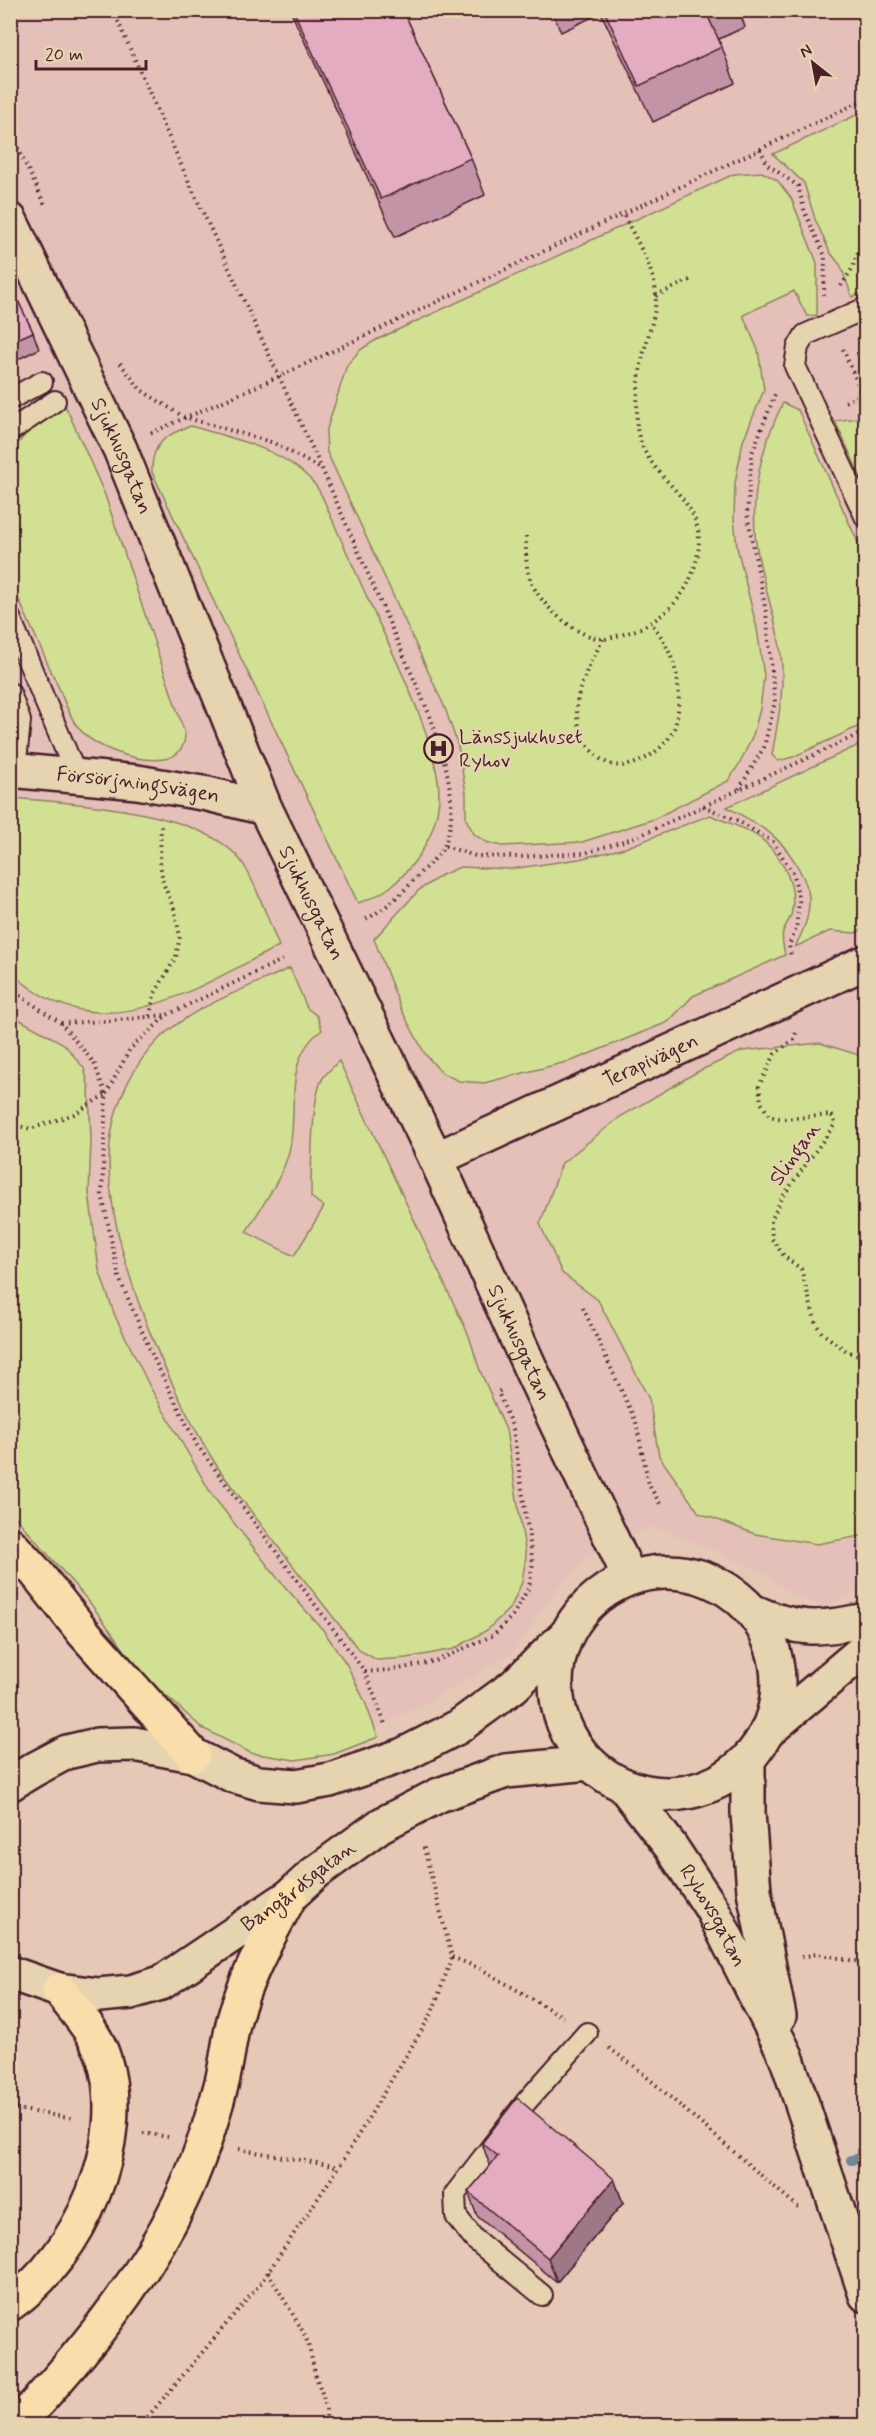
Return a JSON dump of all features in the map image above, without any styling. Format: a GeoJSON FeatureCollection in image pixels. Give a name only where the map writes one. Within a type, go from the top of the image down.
{"type":"FeatureCollection","features":[{"type":"Feature","properties":{"kind":"highway"},"geometry":{"type":"LineString","coordinates":[[10,1544],[34,1570],[83,1632],[193,1755]]}},
{"type":"Feature","properties":{"kind":"highway"},"geometry":{"type":"LineString","coordinates":[[16,2426],[73,2363],[114,2311],[148,2261],[181,2201],[222,2083],[234,2020],[250,1971],[290,1896]]}},
{"type":"Feature","properties":{"kind":"highway"},"geometry":{"type":"LineString","coordinates":[[10,2304],[49,2268],[80,2223],[100,2176],[111,2127],[111,2094],[104,2058],[90,2031],[59,1990]]}},
{"type":"Feature","properties":{"kind":"street","name":"Sjukhusgatan"},"geometry":{"type":"LineString","coordinates":[[10,220],[120,449],[265,808],[436,1159],[533,1374],[630,1578]]}},
{"type":"Feature","properties":{"kind":"street","name":"Försörjningsvägen"},"geometry":{"type":"LineString","coordinates":[[13,770],[164,787],[208,794],[265,808]]}},
{"type":"Feature","properties":{"kind":"street","name":"Terapivägen"},"geometry":{"type":"LineString","coordinates":[[436,1159],[866,962]]}},
{"type":"Feature","properties":{"kind":"street"},"geometry":{"type":"LineString","coordinates":[[10,1784],[67,1752],[97,1745],[134,1744],[193,1755],[232,1775],[259,1784],[296,1786],[330,1780],[403,1755],[458,1727],[514,1686],[566,1635],[582,1610],[604,1591],[630,1578],[663,1572],[696,1575],[727,1589],[752,1611],[770,1638],[778,1669],[777,1702],[767,1732]]}},
{"type":"Feature","properties":{"kind":"street"},"geometry":{"type":"LineString","coordinates":[[752,1611],[777,1622],[801,1628],[839,1626],[866,1620]]}},
{"type":"Feature","properties":{"kind":"street"},"geometry":{"type":"LineString","coordinates":[[566,1635],[556,1668],[557,1703],[568,1736],[589,1763],[605,1776],[623,1785],[656,1794],[689,1792],[721,1780],[748,1760],[767,1732],[866,1648]]}},
{"type":"Feature","properties":{"kind":"street","name":"Ryhovsgatan"},"geometry":{"type":"LineString","coordinates":[[748,1760],[748,1813],[754,1891],[771,1965],[786,2056],[866,2295]]}},
{"type":"Feature","properties":{"kind":"street","name":"Bangårdsgatan"},"geometry":{"type":"LineString","coordinates":[[10,1973],[59,1990],[99,1995],[131,1992],[161,1983],[290,1896],[315,1873],[381,1825],[439,1795],[506,1771],[589,1763]]}},
{"type":"Feature","properties":{"kind":"street","name":"Ryhovsgatan"},"geometry":{"type":"LineString","coordinates":[[623,1785],[672,1848],[712,1909],[786,2056]]}},
{"type":"Feature","properties":{"kind":"lane"},"geometry":{"type":"LineString","coordinates":[[866,308],[828,318],[805,335],[798,347],[795,366],[866,518]]}},
{"type":"Feature","properties":{"kind":"lane"},"geometry":{"type":"LineString","coordinates":[[10,399],[42,382]]}},
{"type":"Feature","properties":{"kind":"lane"},"geometry":{"type":"LineString","coordinates":[[10,431],[55,401]]}},
{"type":"Feature","properties":{"kind":"lane"},"geometry":{"type":"LineString","coordinates":[[10,618],[77,777]]}},
{"type":"Feature","properties":{"kind":"lane"},"geometry":{"type":"LineString","coordinates":[[10,693],[20,721],[13,770]]}},
{"type":"Feature","properties":{"kind":"lane"},"geometry":{"type":"LineString","coordinates":[[542,2295],[474,2239],[456,2216],[455,2194],[526,2102],[587,2033]]}},
{"type":"Feature","properties":{"kind":"path"},"geometry":{"type":"LineString","coordinates":[[113,10],[187,178],[322,469],[431,718],[449,786],[452,819],[445,846],[388,907],[365,920]]}},
{"type":"Feature","properties":{"kind":"path"},"geometry":{"type":"LineString","coordinates":[[120,449],[184,417],[280,376],[866,99]]}},
{"type":"Feature","properties":{"kind":"path"},"geometry":{"type":"LineString","coordinates":[[10,132],[50,216]]}},
{"type":"Feature","properties":{"kind":"path"},"geometry":{"type":"LineString","coordinates":[[760,149],[768,165],[798,186],[804,213],[825,256],[828,318],[862,394],[818,414]]}},
{"type":"Feature","properties":{"kind":"path"},"geometry":{"type":"LineString","coordinates":[[526,536],[525,560],[531,582],[543,603],[582,633],[603,639],[626,634],[651,623],[667,611],[683,593],[693,573],[699,548],[696,524],[688,504],[655,466],[644,449],[637,431],[641,364],[656,296],[649,269],[623,213]]}},
{"type":"Feature","properties":{"kind":"path"},"geometry":{"type":"LineString","coordinates":[[828,318],[852,269],[866,229]]}},
{"type":"Feature","properties":{"kind":"path"},"geometry":{"type":"LineString","coordinates":[[656,296],[694,278]]}},
{"type":"Feature","properties":{"kind":"path"},"geometry":{"type":"LineString","coordinates":[[120,362],[141,390],[184,417],[274,443],[322,469]]}},
{"type":"Feature","properties":{"kind":"path"},"geometry":{"type":"LineString","coordinates":[[739,790],[764,747],[775,702],[766,612],[747,513],[752,453],[773,394],[795,366]]}},
{"type":"Feature","properties":{"kind":"path"},"geometry":{"type":"LineString","coordinates":[[603,639],[583,683],[576,706],[578,724],[586,745],[598,758],[615,765],[636,764],[661,747],[675,728],[678,706],[678,681],[673,658],[664,639],[651,623]]}},
{"type":"Feature","properties":{"kind":"path"},"geometry":{"type":"LineString","coordinates":[[445,846],[475,856],[520,857],[585,853],[639,836],[866,732]]}},
{"type":"Feature","properties":{"kind":"path"},"geometry":{"type":"LineString","coordinates":[[150,1016],[154,995],[176,957],[180,936],[174,909],[163,883],[159,862],[164,787]]}},
{"type":"Feature","properties":{"kind":"path","name":"Slingan"},"geometry":{"type":"LineString","coordinates":[[703,806],[738,821],[773,842],[794,875],[799,901],[796,930],[789,945],[801,1020],[794,1039],[775,1054],[759,1086],[761,1102],[769,1116],[783,1119],[831,1115],[835,1124],[782,1199],[771,1221],[772,1239],[784,1256],[801,1269],[816,1324],[822,1333],[848,1352],[866,1357]]}},
{"type":"Feature","properties":{"kind":"path"},"geometry":{"type":"LineString","coordinates":[[10,1124],[31,1129],[74,1114],[106,1095],[130,1049],[167,1015],[284,959]]}},
{"type":"Feature","properties":{"kind":"path"},"geometry":{"type":"LineString","coordinates":[[10,989],[61,1023],[94,1063],[106,1095],[102,1194],[119,1278],[154,1359],[197,1445],[365,1672],[388,1732]]}},
{"type":"Feature","properties":{"kind":"path"},"geometry":{"type":"LineString","coordinates":[[61,1023],[167,1015]]}},
{"type":"Feature","properties":{"kind":"path"},"geometry":{"type":"LineString","coordinates":[[583,1308],[636,1422],[649,1485],[662,1507]]}},
{"type":"Feature","properties":{"kind":"path"},"geometry":{"type":"LineString","coordinates":[[365,1672],[399,1670],[436,1661],[494,1635],[513,1615],[529,1587],[533,1563],[513,1429],[498,1392],[533,1374]]}},
{"type":"Feature","properties":{"kind":"path"},"geometry":{"type":"LineString","coordinates":[[140,2426],[260,2284],[339,2167],[432,2013],[452,1957],[422,1842]]}},
{"type":"Feature","properties":{"kind":"path"},"geometry":{"type":"LineString","coordinates":[[452,1957],[481,1969],[549,2008],[634,2066],[806,2214],[835,2207]]}},
{"type":"Feature","properties":{"kind":"path"},"geometry":{"type":"LineString","coordinates":[[10,2108],[77,2120]]}},
{"type":"Feature","properties":{"kind":"path"},"geometry":{"type":"LineString","coordinates":[[141,2133],[175,2138]]}},
{"type":"Feature","properties":{"kind":"path"},"geometry":{"type":"LineString","coordinates":[[238,2149],[339,2167]]}},
{"type":"Feature","properties":{"kind":"path"},"geometry":{"type":"LineString","coordinates":[[268,2271],[287,2309],[303,2334],[324,2395],[327,2414],[325,2426]]}},
{"type":"Feature","properties":{"kind":"shaded area","name":"Länssjukhuset Ryhov"},"geometry":{"type":"Polygon","coordinates":[[[10,11],[865,11],[865,1588],[823,1608],[793,1595],[768,1575],[707,1547],[652,1526],[585,1559],[553,1594],[513,1653],[426,1703],[344,1744],[11,1488],[10,11]]]}},
{"type":"Feature","properties":{"kind":"green space"},"geometry":{"type":"Polygon","coordinates":[[[865,111],[865,291],[852,297],[841,266],[830,252],[815,219],[804,183],[773,154],[865,111]]]}},
{"type":"Feature","properties":{"kind":"green space"},"geometry":{"type":"Polygon","coordinates":[[[762,172],[777,180],[791,198],[817,263],[817,315],[807,316],[794,291],[743,315],[758,350],[764,390],[743,441],[735,483],[734,519],[737,547],[757,629],[764,676],[760,709],[753,735],[740,763],[728,781],[654,819],[582,842],[502,846],[486,842],[474,834],[466,819],[466,793],[458,746],[445,708],[327,452],[326,432],[347,365],[360,350],[376,340],[734,174],[762,172]]]}},
{"type":"Feature","properties":{"kind":"green space"},"geometry":{"type":"Polygon","coordinates":[[[783,403],[798,410],[865,558],[866,723],[793,757],[778,761],[772,755],[779,717],[781,654],[757,548],[755,498],[760,466],[783,403]]]}},
{"type":"Feature","properties":{"kind":"green space"},"geometry":{"type":"Polygon","coordinates":[[[65,405],[105,495],[185,734],[180,751],[169,758],[153,760],[129,756],[104,747],[84,734],[68,711],[15,591],[11,576],[10,453],[31,428],[65,405]]]}},
{"type":"Feature","properties":{"kind":"green space"},"geometry":{"type":"Polygon","coordinates":[[[866,417],[865,486],[835,421],[866,417]]]}},
{"type":"Feature","properties":{"kind":"green space"},"geometry":{"type":"Polygon","coordinates":[[[191,426],[275,454],[304,473],[316,486],[403,675],[426,733],[439,786],[438,807],[430,836],[415,861],[396,882],[376,896],[358,903],[152,472],[152,462],[157,447],[167,437],[191,426]]]}},
{"type":"Feature","properties":{"kind":"green space"},"geometry":{"type":"Polygon","coordinates":[[[865,742],[865,928],[855,933],[830,931],[795,947],[805,926],[809,907],[808,892],[801,873],[779,841],[761,826],[727,807],[865,742]]]}},
{"type":"Feature","properties":{"kind":"green space"},"geometry":{"type":"Polygon","coordinates":[[[10,798],[138,813],[172,821],[203,832],[228,848],[245,867],[279,946],[179,996],[145,1007],[111,1012],[78,1010],[44,997],[11,972],[10,798]]]}},
{"type":"Feature","properties":{"kind":"green space"},"geometry":{"type":"Polygon","coordinates":[[[710,815],[747,830],[761,839],[784,866],[792,889],[793,900],[791,914],[782,934],[785,955],[693,996],[668,1022],[574,1060],[484,1083],[459,1081],[442,1073],[425,1054],[401,1009],[374,939],[419,890],[442,875],[460,867],[511,869],[579,859],[625,848],[710,815]]]}},
{"type":"Feature","properties":{"kind":"green space"},"geometry":{"type":"Polygon","coordinates":[[[290,968],[307,1008],[317,1016],[322,1030],[309,1043],[300,1058],[294,1092],[290,1147],[285,1164],[246,1232],[294,1256],[324,1207],[311,1197],[314,1117],[319,1087],[323,1078],[339,1061],[469,1336],[479,1368],[506,1430],[526,1556],[522,1582],[511,1607],[487,1630],[454,1649],[407,1658],[377,1660],[359,1650],[229,1483],[196,1430],[176,1392],[139,1305],[114,1215],[109,1173],[111,1135],[117,1109],[134,1071],[159,1039],[188,1017],[204,1007],[290,968]]]}},
{"type":"Feature","properties":{"kind":"green space"},"geometry":{"type":"Polygon","coordinates":[[[11,1015],[64,1044],[84,1068],[89,1088],[91,1140],[89,1193],[99,1270],[115,1316],[150,1387],[212,1495],[279,1580],[323,1630],[347,1665],[365,1702],[378,1737],[334,1754],[295,1760],[251,1753],[202,1728],[141,1673],[91,1604],[11,1512],[11,1015]]]}},
{"type":"Feature","properties":{"kind":"green space"},"geometry":{"type":"Polygon","coordinates":[[[820,1043],[865,1057],[866,1535],[817,1544],[755,1534],[699,1513],[659,1456],[649,1399],[598,1300],[562,1273],[540,1224],[562,1163],[620,1117],[697,1072],[742,1051],[820,1043]]]}},
{"type":"Feature","properties":{"kind":"building"},"geometry":{"type":"Polygon","coordinates":[[[293,10],[403,10],[471,158],[381,199],[293,10]]]}},
{"type":"Feature","properties":{"kind":"building"},"geometry":{"type":"Polygon","coordinates":[[[604,10],[705,10],[722,47],[639,86],[604,10]]]}},
{"type":"Feature","properties":{"kind":"building"},"geometry":{"type":"Polygon","coordinates":[[[10,284],[33,332],[10,342],[10,325],[14,323],[16,314],[10,305],[10,284]]]}},
{"type":"Feature","properties":{"kind":"building"},"geometry":{"type":"Polygon","coordinates":[[[866,349],[866,371],[857,353],[866,349]]]}},
{"type":"Feature","properties":{"kind":"building"},"geometry":{"type":"Polygon","coordinates":[[[517,2098],[614,2179],[548,2258],[468,2192],[498,2156],[482,2143],[517,2098]]]}},
{"type":"Feature","properties":{"kind":"waterway"},"geometry":{"type":"LineString","coordinates":[[851,2160],[866,2157]]}},
{"type":"Feature","properties":{"kind":"place","name":"Länssjukhuset Ryhov"},"geometry":{"type":"Point","coordinates":[438,749]}}]}
